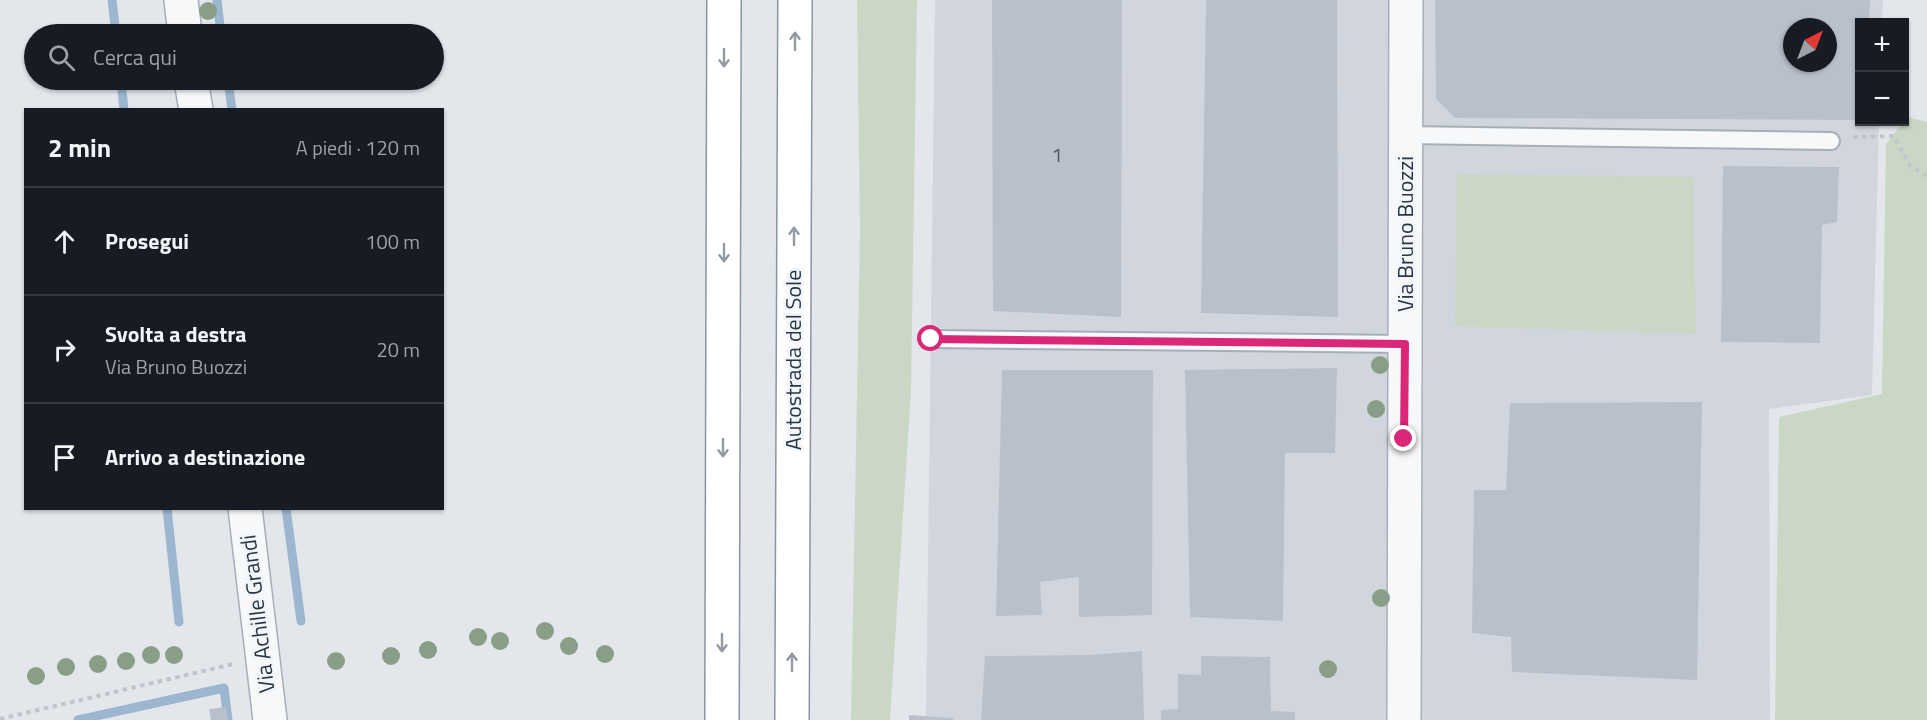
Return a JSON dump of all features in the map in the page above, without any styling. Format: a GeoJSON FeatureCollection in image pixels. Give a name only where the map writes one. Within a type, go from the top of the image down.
{"type":"FeatureCollection","features":[{"type":"Feature","properties":{"kind":"highway"},"geometry":{"type":"LineString","coordinates":[[722,720],[724,0]]}},
{"type":"Feature","properties":{"kind":"highway","name":"Autostrada del Sole"},"geometry":{"type":"LineString","coordinates":[[792,720],[795,0]]}},
{"type":"Feature","properties":{"kind":"street"},"geometry":{"type":"LineString","coordinates":[[181,0],[184,24]]}},
{"type":"Feature","properties":{"kind":"street","name":"Via Bruno Buozzi"},"geometry":{"type":"LineString","coordinates":[[1404,720],[1406,0]]}},
{"type":"Feature","properties":{"kind":"street"},"geometry":{"type":"LineString","coordinates":[[192,90],[195,108]]}},
{"type":"Feature","properties":{"kind":"street","name":"Via Achille Grandi"},"geometry":{"type":"LineString","coordinates":[[244,510],[270,720]]}},
{"type":"Feature","properties":{"kind":"lane"},"geometry":{"type":"LineString","coordinates":[[1406,135],[1831,141]]}},
{"type":"Feature","properties":{"kind":"lane"},"geometry":{"type":"LineString","coordinates":[[931,339],[1405,344]]}},
{"type":"Feature","properties":{"kind":"path"},"geometry":{"type":"LineString","coordinates":[[1831,141],[1853,137],[1894,136],[1910,166],[1927,176]]}},
{"type":"Feature","properties":{"kind":"path"},"geometry":{"type":"LineString","coordinates":[[0,719],[232,664]]}},
{"type":"Feature","properties":{"kind":"shaded area"},"geometry":{"type":"Polygon","coordinates":[[[935,0],[1883,0],[1882,18],[1855,18],[1855,126],[1879,126],[1872,395],[1769,409],[1770,720],[926,720],[935,0]]]}},
{"type":"Feature","properties":{"kind":"green space"},"geometry":{"type":"Polygon","coordinates":[[[857,0],[917,0],[911,390],[890,720],[851,720],[860,232],[857,0]]]}},
{"type":"Feature","properties":{"kind":"green space"},"geometry":{"type":"Polygon","coordinates":[[[1909,118],[1927,122],[1927,720],[1775,720],[1779,417],[1882,394],[1886,144],[1900,126],[1909,126],[1909,118]]]}},
{"type":"Feature","properties":{"kind":"green space"},"geometry":{"type":"Polygon","coordinates":[[[1457,174],[1693,177],[1696,334],[1455,326],[1457,174]]]}},
{"type":"Feature","properties":{"kind":"building"},"geometry":{"type":"Polygon","coordinates":[[[992,0],[1122,0],[1121,317],[993,311],[992,0]]]}},
{"type":"Feature","properties":{"kind":"building"},"geometry":{"type":"Polygon","coordinates":[[[1206,0],[1337,0],[1338,317],[1201,313],[1206,0]]]}},
{"type":"Feature","properties":{"kind":"building"},"geometry":{"type":"Polygon","coordinates":[[[1435,0],[1870,0],[1869,18],[1855,18],[1855,120],[1455,118],[1436,99],[1435,0]]]}},
{"type":"Feature","properties":{"kind":"building"},"geometry":{"type":"Polygon","coordinates":[[[1723,166],[1839,167],[1837,222],[1822,225],[1820,343],[1721,342],[1723,166]]]}},
{"type":"Feature","properties":{"kind":"building"},"geometry":{"type":"Polygon","coordinates":[[[1337,368],[1335,453],[1285,453],[1283,621],[1190,617],[1185,370],[1337,368]]]}},
{"type":"Feature","properties":{"kind":"building"},"geometry":{"type":"Polygon","coordinates":[[[1002,370],[1153,370],[1152,615],[1079,617],[1079,577],[1040,582],[1042,615],[996,616],[1002,370]]]}},
{"type":"Feature","properties":{"kind":"building"},"geometry":{"type":"Polygon","coordinates":[[[1702,402],[1697,680],[1512,672],[1511,637],[1472,633],[1474,490],[1506,490],[1510,403],[1702,402]]]}},
{"type":"Feature","properties":{"kind":"building"},"geometry":{"type":"Polygon","coordinates":[[[1142,651],[1144,720],[981,720],[985,656],[1089,655],[1142,651]]]}},
{"type":"Feature","properties":{"kind":"building"},"geometry":{"type":"Polygon","coordinates":[[[1201,656],[1270,657],[1271,711],[1295,712],[1295,720],[1161,720],[1161,710],[1178,709],[1178,674],[1201,675],[1201,656]]]}},
{"type":"Feature","properties":{"kind":"building"},"geometry":{"type":"Polygon","coordinates":[[[226,707],[228,720],[211,720],[209,709],[226,707]]]}},
{"type":"Feature","properties":{"kind":"building"},"geometry":{"type":"Polygon","coordinates":[[[909,715],[953,718],[953,720],[909,720],[909,715]]]}},
{"type":"Feature","properties":{"kind":"waterway"},"geometry":{"type":"LineString","coordinates":[[112,0],[115,24]]}},
{"type":"Feature","properties":{"kind":"waterway"},"geometry":{"type":"LineString","coordinates":[[217,0],[220,24]]}},
{"type":"Feature","properties":{"kind":"waterway"},"geometry":{"type":"LineString","coordinates":[[122,90],[124,108]]}},
{"type":"Feature","properties":{"kind":"waterway"},"geometry":{"type":"LineString","coordinates":[[229,90],[232,108]]}},
{"type":"Feature","properties":{"kind":"waterway"},"geometry":{"type":"LineString","coordinates":[[167,510],[179,622]]}},
{"type":"Feature","properties":{"kind":"waterway"},"geometry":{"type":"LineString","coordinates":[[286,510],[301,621]]}},
{"type":"Feature","properties":{"kind":"waterway"},"geometry":{"type":"LineString","coordinates":[[78,720],[224,688],[228,720]]}},
{"type":"Feature","properties":{"kind":"route"},"geometry":{"type":"LineString","coordinates":[[931,339],[1405,344],[1404,439]]}}]}
